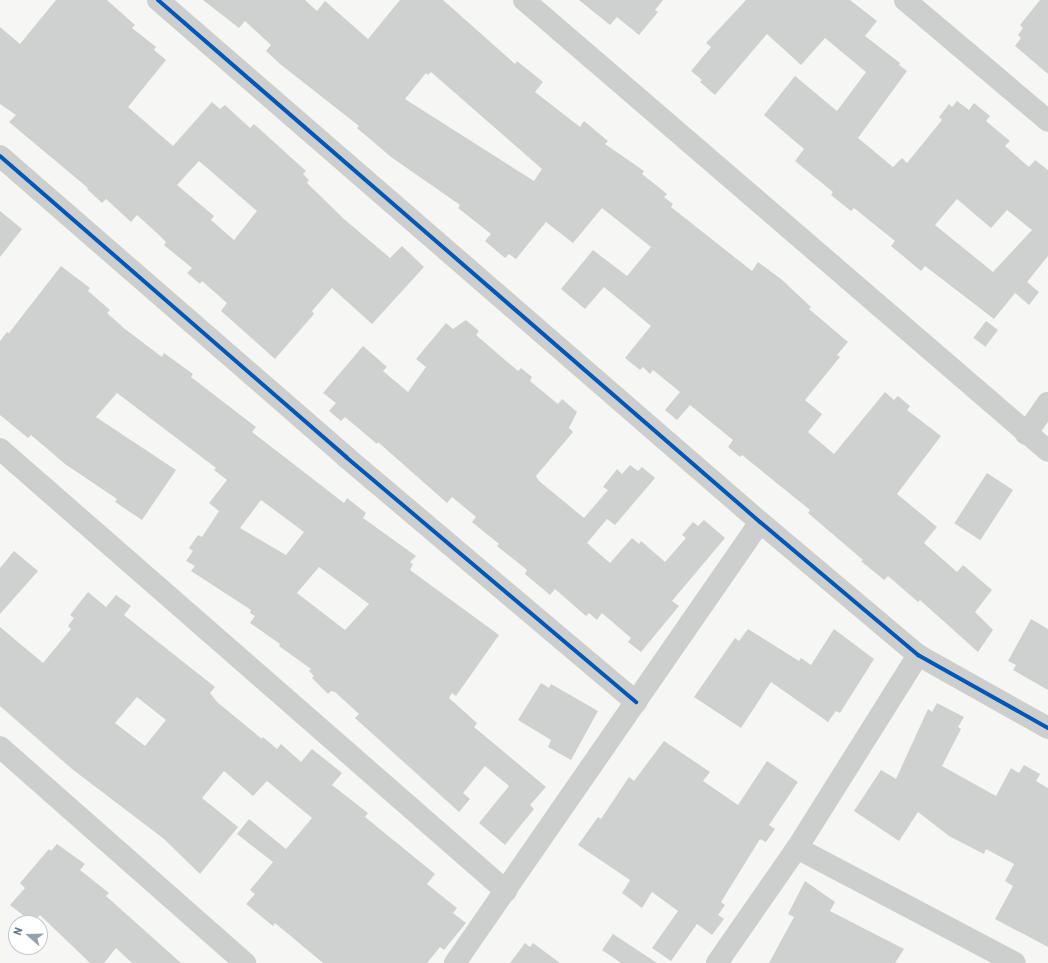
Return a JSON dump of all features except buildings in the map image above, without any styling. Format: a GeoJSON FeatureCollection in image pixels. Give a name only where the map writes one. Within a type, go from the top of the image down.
{"type":"FeatureCollection","features":[{"type":"Feature","properties":{"kind":"street"},"geometry":{"type":"LineString","coordinates":[[158,0],[760,522],[918,655],[1048,728]]}},
{"type":"Feature","properties":{"kind":"street"},"geometry":{"type":"LineString","coordinates":[[524,0],[1026,434],[1048,451]]}},
{"type":"Feature","properties":{"kind":"street"},"geometry":{"type":"LineString","coordinates":[[905,0],[1048,121]]}},
{"type":"Feature","properties":{"kind":"street"},"geometry":{"type":"LineString","coordinates":[[0,156],[346,457],[636,702]]}},
{"type":"Feature","properties":{"kind":"street"},"geometry":{"type":"LineString","coordinates":[[1026,434],[1048,403]]}},
{"type":"Feature","properties":{"kind":"street"},"geometry":{"type":"LineString","coordinates":[[0,449],[506,891]]}},
{"type":"Feature","properties":{"kind":"street"},"geometry":{"type":"LineString","coordinates":[[455,963],[760,522]]}},
{"type":"Feature","properties":{"kind":"street"},"geometry":{"type":"LineString","coordinates":[[717,963],[797,848],[918,655]]}},
{"type":"Feature","properties":{"kind":"street"},"geometry":{"type":"LineString","coordinates":[[0,748],[245,963]]}},
{"type":"Feature","properties":{"kind":"street"},"geometry":{"type":"LineString","coordinates":[[797,848],[1015,963]]}},
{"type":"Feature","properties":{"kind":"cycle path"},"geometry":{"type":"LineString","coordinates":[[158,0],[760,522],[918,655],[1048,728]]}},
{"type":"Feature","properties":{"kind":"cycle path"},"geometry":{"type":"LineString","coordinates":[[0,156],[346,457],[636,702]]}}]}
